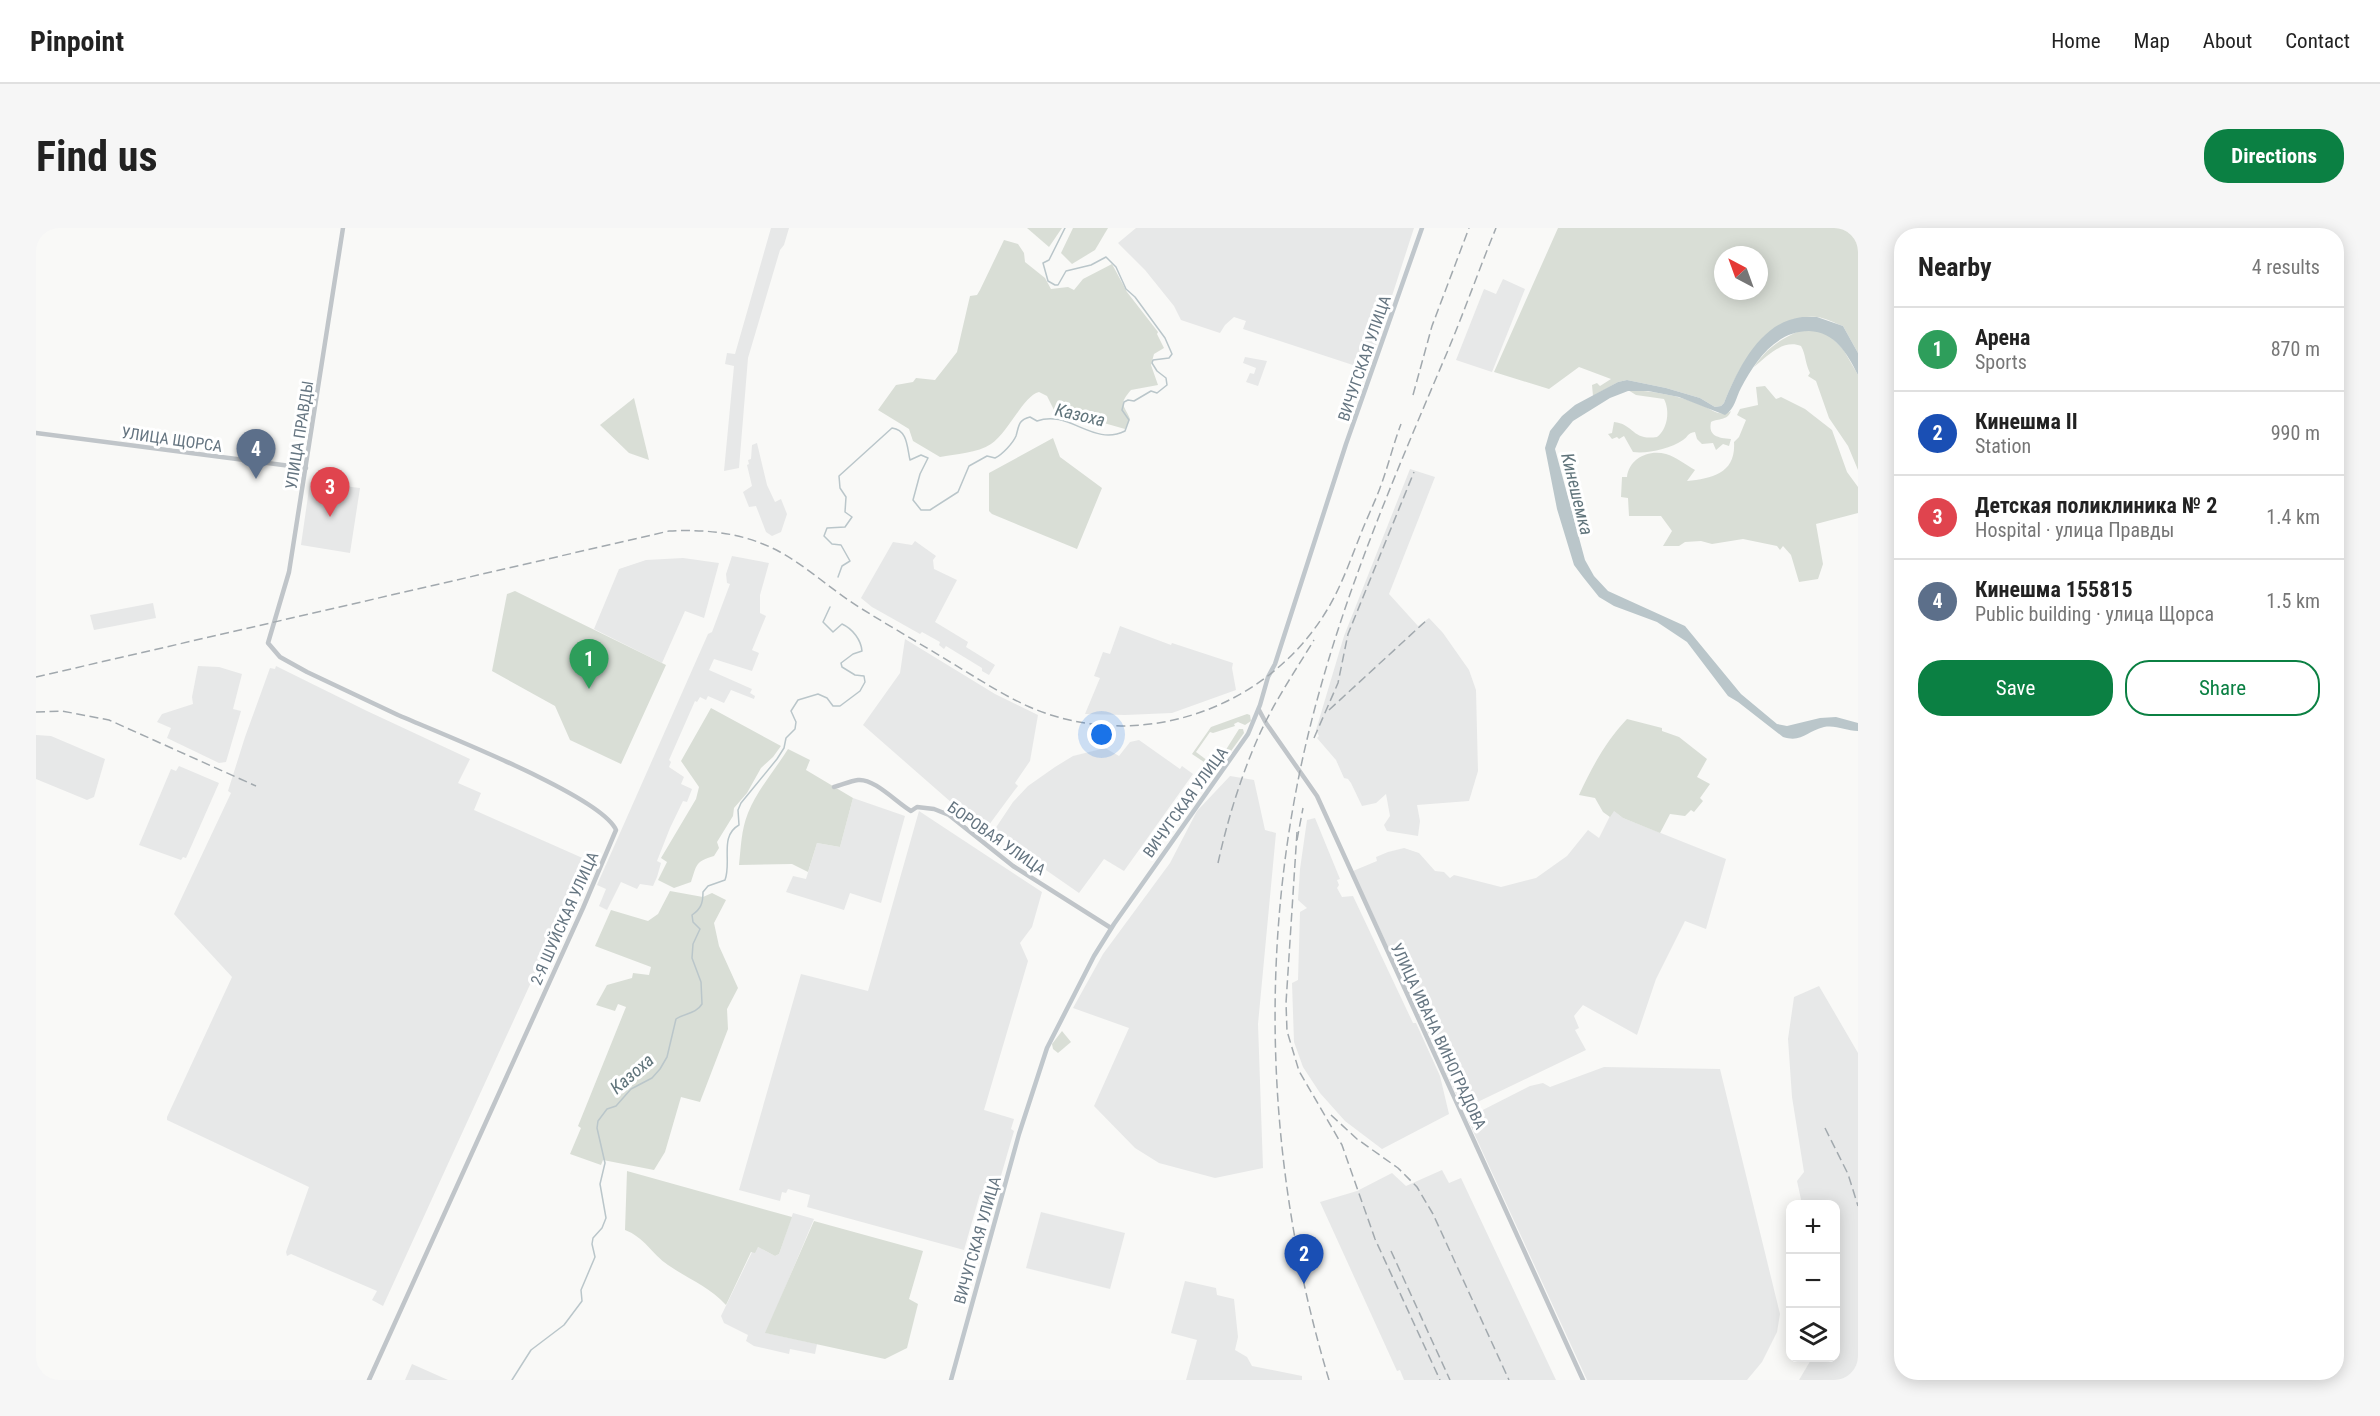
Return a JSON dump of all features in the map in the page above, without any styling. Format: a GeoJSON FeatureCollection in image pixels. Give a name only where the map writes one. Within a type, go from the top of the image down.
{"type":"FeatureCollection","features":[{"type":"Feature","properties":{"kind":"main road","name":"ВИЧУГСКАЯ УЛИЦА"},"geometry":{"type":"LineString","coordinates":[[951,1380],[1041,1064],[1068,1005],[1111,928],[1251,729],[1346,444],[1422,228]]}},
{"type":"Feature","properties":{"kind":"street","name":"УЛИЦА ПРАВДЫ"},"geometry":{"type":"LineString","coordinates":[[268,643],[289,572],[343,228]]}},
{"type":"Feature","properties":{"kind":"street","name":"УЛИЦА ЩОРСА"},"geometry":{"type":"LineString","coordinates":[[36,433],[306,468]]}},
{"type":"Feature","properties":{"kind":"street","name":"2-Я ШУЙСКАЯ УЛИЦА"},"geometry":{"type":"LineString","coordinates":[[268,643],[280,657],[307,672],[559,788],[602,813],[613,823],[616,830],[579,918],[369,1380]]}},
{"type":"Feature","properties":{"kind":"street","name":"УЛИЦА ИВАНА ВИНОГРАДОВА"},"geometry":{"type":"LineString","coordinates":[[1259,710],[1317,796],[1583,1380]]}},
{"type":"Feature","properties":{"kind":"street","name":"БОРОВАЯ УЛИЦА"},"geometry":{"type":"LineString","coordinates":[[834,787],[864,780],[878,787],[911,812],[917,807],[934,809],[949,815],[1013,866],[1111,928]]}},
{"type":"Feature","properties":{"kind":"shaded area"},"geometry":{"type":"Polygon","coordinates":[[[771,228],[789,228],[784,245],[780,250],[748,358],[739,468],[724,471],[734,366],[725,364],[727,353],[735,354],[771,228]]]}},
{"type":"Feature","properties":{"kind":"shaded area"},"geometry":{"type":"Polygon","coordinates":[[[1027,228],[1062,228],[1049,247],[1027,228]]]}},
{"type":"Feature","properties":{"kind":"shaded area"},"geometry":{"type":"Polygon","coordinates":[[[1073,228],[1108,228],[1095,250],[1072,264],[1061,253],[1073,228]]]}},
{"type":"Feature","properties":{"kind":"shaded area"},"geometry":{"type":"Polygon","coordinates":[[[1136,228],[1414,228],[1368,370],[1243,329],[1246,321],[1234,317],[1220,333],[1181,320],[1174,306],[1145,270],[1118,243],[1136,228]]]}},
{"type":"Feature","properties":{"kind":"shaded area"},"geometry":{"type":"Polygon","coordinates":[[[1558,228],[1858,228],[1858,353],[1843,326],[1824,318],[1799,318],[1784,323],[1758,344],[1738,373],[1721,406],[1715,407],[1700,398],[1666,388],[1627,380],[1618,382],[1593,396],[1592,385],[1597,383],[1600,386],[1611,379],[1579,367],[1549,389],[1494,372],[1558,228]]]}},
{"type":"Feature","properties":{"kind":"shaded area"},"geometry":{"type":"Polygon","coordinates":[[[1004,240],[1018,244],[1024,253],[1025,262],[1045,278],[1051,289],[1068,287],[1074,290],[1083,279],[1112,264],[1127,292],[1158,332],[1164,348],[1154,354],[1151,365],[1158,385],[1131,390],[1127,395],[1123,404],[1130,419],[1125,429],[1065,412],[1055,412],[1047,396],[1039,392],[1027,400],[1004,431],[991,444],[973,451],[940,457],[913,441],[909,429],[878,410],[896,385],[913,382],[916,378],[935,380],[957,352],[970,296],[977,295],[1004,240]]]}},
{"type":"Feature","properties":{"kind":"shaded area"},"geometry":{"type":"Polygon","coordinates":[[[1503,279],[1525,289],[1492,372],[1456,360],[1484,289],[1496,294],[1503,279]]]}},
{"type":"Feature","properties":{"kind":"shaded area"},"geometry":{"type":"Polygon","coordinates":[[[1802,317],[1817,317],[1843,326],[1858,353],[1858,375],[1845,352],[1826,335],[1809,331],[1797,332],[1777,342],[1760,358],[1739,391],[1733,406],[1725,415],[1679,397],[1648,391],[1628,391],[1610,398],[1573,421],[1560,437],[1555,449],[1585,560],[1594,576],[1608,591],[1685,626],[1741,694],[1777,724],[1787,726],[1820,718],[1836,717],[1858,723],[1858,731],[1824,727],[1795,739],[1783,737],[1728,696],[1687,642],[1657,622],[1614,606],[1599,597],[1574,565],[1557,509],[1545,448],[1550,431],[1562,416],[1575,405],[1618,382],[1627,380],[1666,388],[1700,398],[1715,407],[1721,406],[1752,349],[1774,328],[1802,317]]]}},
{"type":"Feature","properties":{"kind":"shaded area"},"geometry":{"type":"Polygon","coordinates":[[[1799,331],[1820,331],[1829,335],[1843,349],[1858,375],[1858,470],[1848,446],[1829,418],[1816,381],[1808,376],[1810,373],[1801,346],[1794,344],[1782,347],[1754,367],[1774,346],[1799,331]]]}},
{"type":"Feature","properties":{"kind":"shaded area"},"geometry":{"type":"Polygon","coordinates":[[[1245,357],[1267,361],[1258,386],[1246,382],[1250,373],[1254,374],[1256,368],[1243,363],[1245,357]]]}},
{"type":"Feature","properties":{"kind":"shaded area"},"geometry":{"type":"Polygon","coordinates":[[[1765,386],[1776,399],[1781,397],[1805,409],[1832,430],[1847,472],[1858,487],[1858,513],[1816,524],[1823,564],[1818,579],[1799,582],[1791,555],[1783,546],[1780,550],[1777,546],[1743,539],[1712,544],[1701,541],[1685,542],[1679,546],[1663,546],[1672,531],[1661,516],[1629,516],[1628,498],[1621,497],[1622,477],[1627,477],[1635,460],[1646,454],[1666,454],[1695,470],[1687,481],[1714,476],[1721,472],[1731,461],[1734,442],[1739,437],[1746,420],[1737,415],[1740,409],[1758,405],[1756,387],[1765,386]]]}},
{"type":"Feature","properties":{"kind":"shaded area"},"geometry":{"type":"Polygon","coordinates":[[[1628,390],[1674,396],[1723,414],[1731,411],[1725,418],[1711,422],[1710,427],[1715,435],[1731,439],[1729,446],[1723,444],[1716,450],[1713,443],[1702,444],[1695,432],[1665,448],[1633,452],[1624,436],[1612,439],[1608,434],[1612,433],[1614,422],[1621,423],[1643,437],[1657,437],[1666,424],[1667,408],[1664,399],[1636,395],[1628,390]]]}},
{"type":"Feature","properties":{"kind":"shaded area"},"geometry":{"type":"Polygon","coordinates":[[[634,398],[649,460],[629,453],[600,425],[634,398]]]}},
{"type":"Feature","properties":{"kind":"shaded area"},"geometry":{"type":"Polygon","coordinates":[[[1053,438],[1060,457],[1102,488],[1077,549],[989,511],[989,473],[1053,438]]]}},
{"type":"Feature","properties":{"kind":"shaded area"},"geometry":{"type":"Polygon","coordinates":[[[757,443],[767,485],[775,502],[781,499],[787,514],[781,532],[772,536],[766,532],[756,506],[749,507],[743,492],[752,486],[747,465],[748,460],[751,459],[752,445],[757,443]]]}},
{"type":"Feature","properties":{"kind":"shaded area"},"geometry":{"type":"Polygon","coordinates":[[[1410,469],[1435,477],[1389,594],[1418,626],[1429,618],[1443,633],[1469,670],[1476,690],[1478,771],[1469,801],[1417,805],[1420,821],[1418,836],[1387,831],[1384,825],[1390,816],[1386,794],[1376,803],[1362,806],[1351,783],[1344,778],[1336,760],[1317,738],[1319,736],[1316,730],[1344,636],[1410,469]]]}},
{"type":"Feature","properties":{"kind":"shaded area"},"geometry":{"type":"Polygon","coordinates":[[[310,482],[360,488],[350,553],[301,545],[310,482]]]}},
{"type":"Feature","properties":{"kind":"shaded area"},"geometry":{"type":"Polygon","coordinates":[[[915,541],[936,556],[933,560],[934,569],[957,580],[935,622],[968,642],[966,647],[995,665],[989,675],[982,671],[982,668],[946,646],[944,649],[939,645],[940,642],[922,632],[920,634],[872,607],[861,598],[893,542],[912,545],[915,541]]]}},
{"type":"Feature","properties":{"kind":"shaded area"},"geometry":{"type":"Polygon","coordinates":[[[732,556],[769,563],[760,595],[760,613],[766,616],[752,650],[759,653],[752,671],[714,659],[709,670],[752,689],[750,693],[755,696],[754,699],[731,690],[724,703],[708,696],[706,700],[700,697],[697,702],[695,701],[669,760],[671,762],[669,767],[684,777],[681,784],[692,789],[687,802],[683,801],[670,828],[657,861],[661,863],[657,877],[653,886],[640,884],[637,889],[621,882],[607,910],[599,906],[606,889],[597,885],[708,634],[712,632],[730,584],[727,583],[726,574],[732,556]]]}},
{"type":"Feature","properties":{"kind":"shaded area"},"geometry":{"type":"Polygon","coordinates":[[[683,558],[719,563],[704,618],[685,611],[662,663],[594,629],[619,569],[646,560],[683,558]]]}},
{"type":"Feature","properties":{"kind":"shaded area"},"geometry":{"type":"Polygon","coordinates":[[[515,591],[666,665],[621,764],[570,740],[555,706],[492,671],[507,594],[515,591]]]}},
{"type":"Feature","properties":{"kind":"shaded area"},"geometry":{"type":"Polygon","coordinates":[[[153,603],[156,618],[94,630],[90,615],[153,603]]]}},
{"type":"Feature","properties":{"kind":"shaded area"},"geometry":{"type":"Polygon","coordinates":[[[1120,626],[1171,645],[1172,643],[1233,663],[1236,690],[1172,713],[1085,714],[1100,678],[1094,676],[1103,652],[1110,654],[1120,626]]]}},
{"type":"Feature","properties":{"kind":"shaded area"},"geometry":{"type":"Polygon","coordinates":[[[905,639],[995,694],[1038,715],[1030,761],[1015,783],[1018,786],[983,833],[954,811],[952,803],[863,725],[900,673],[905,639]]]}},
{"type":"Feature","properties":{"kind":"shaded area"},"geometry":{"type":"Polygon","coordinates":[[[198,666],[219,667],[242,674],[233,709],[241,711],[226,762],[219,763],[167,738],[171,728],[157,722],[162,714],[193,704],[192,697],[198,666]]]}},
{"type":"Feature","properties":{"kind":"shaded area"},"geometry":{"type":"Polygon","coordinates":[[[276,666],[470,759],[458,783],[481,793],[474,810],[587,860],[383,1306],[372,1300],[377,1291],[291,1254],[287,1256],[286,1252],[309,1187],[167,1120],[232,977],[174,914],[231,793],[228,791],[245,737],[270,668],[275,669],[276,666]]]}},
{"type":"Feature","properties":{"kind":"shaded area"},"geometry":{"type":"Polygon","coordinates":[[[711,708],[781,746],[761,768],[747,793],[734,808],[733,816],[717,842],[719,848],[714,856],[698,864],[691,882],[674,888],[658,880],[667,862],[661,858],[696,799],[699,787],[681,761],[711,708]]]}},
{"type":"Feature","properties":{"kind":"shaded area"},"geometry":{"type":"Polygon","coordinates":[[[1247,714],[1250,715],[1251,721],[1245,725],[1238,722],[1234,724],[1235,726],[1210,732],[1196,752],[1216,767],[1216,770],[1192,754],[1211,727],[1247,714]]]}},
{"type":"Feature","properties":{"kind":"shaded area"},"geometry":{"type":"Polygon","coordinates":[[[1627,719],[1662,728],[1662,731],[1679,737],[1707,759],[1697,777],[1710,784],[1700,798],[1703,801],[1694,812],[1691,810],[1685,816],[1670,814],[1660,833],[1623,818],[1614,811],[1610,817],[1603,812],[1595,798],[1579,795],[1612,736],[1627,719]]]}},
{"type":"Feature","properties":{"kind":"shaded area"},"geometry":{"type":"Polygon","coordinates":[[[1239,729],[1243,729],[1244,733],[1221,765],[1219,757],[1222,756],[1239,729]]]}},
{"type":"Feature","properties":{"kind":"shaded area"},"geometry":{"type":"Polygon","coordinates":[[[36,735],[51,736],[105,759],[94,797],[87,800],[36,779],[36,735]]]}},
{"type":"Feature","properties":{"kind":"shaded area"},"geometry":{"type":"Polygon","coordinates":[[[1139,740],[1180,769],[1182,766],[1193,774],[1124,871],[1104,859],[1079,893],[1043,868],[1045,865],[995,829],[1013,802],[1028,786],[1055,767],[1073,756],[1105,748],[1119,756],[1130,742],[1139,740]]]}},
{"type":"Feature","properties":{"kind":"shaded area"},"geometry":{"type":"Polygon","coordinates":[[[788,749],[810,760],[806,770],[853,798],[840,847],[817,843],[808,872],[792,864],[739,865],[748,813],[761,788],[788,749]]]}},
{"type":"Feature","properties":{"kind":"shaded area"},"geometry":{"type":"Polygon","coordinates":[[[179,766],[219,783],[186,858],[183,857],[181,860],[139,845],[171,769],[176,771],[179,766]]]}},
{"type":"Feature","properties":{"kind":"shaded area"},"geometry":{"type":"Polygon","coordinates":[[[1230,776],[1254,780],[1265,830],[1276,833],[1258,1024],[1263,1168],[1215,1178],[1159,1163],[1135,1148],[1094,1106],[1129,1028],[1073,1008],[1103,954],[1170,863],[1197,811],[1230,776]]]}},
{"type":"Feature","properties":{"kind":"shaded area"},"geometry":{"type":"Polygon","coordinates":[[[853,798],[905,816],[881,903],[850,893],[844,910],[786,892],[793,876],[806,879],[817,843],[840,847],[853,798]]]}},
{"type":"Feature","properties":{"kind":"shaded area"},"geometry":{"type":"Polygon","coordinates":[[[1613,810],[1623,818],[1726,859],[1706,929],[1685,921],[1656,979],[1637,1035],[1583,1005],[1574,1016],[1579,1028],[1575,1030],[1586,1050],[1463,1109],[1353,871],[1377,861],[1376,857],[1404,848],[1419,853],[1435,871],[1444,872],[1450,878],[1454,875],[1501,887],[1536,878],[1567,856],[1588,830],[1599,838],[1613,810]]]}},
{"type":"Feature","properties":{"kind":"shaded area"},"geometry":{"type":"Polygon","coordinates":[[[919,811],[1042,892],[1032,927],[1020,943],[1028,961],[984,1110],[1014,1119],[1011,1129],[1014,1131],[998,1186],[991,1184],[987,1196],[980,1194],[964,1250],[807,1207],[810,1195],[788,1189],[786,1193],[782,1192],[780,1201],[739,1190],[801,974],[868,991],[919,811]]]}},
{"type":"Feature","properties":{"kind":"shaded area"},"geometry":{"type":"Polygon","coordinates":[[[1315,818],[1340,879],[1337,880],[1339,885],[1337,888],[1342,897],[1353,896],[1413,1023],[1416,1023],[1440,1076],[1449,1114],[1382,1149],[1345,1121],[1320,1093],[1303,1067],[1294,1042],[1292,983],[1298,980],[1300,912],[1307,908],[1298,900],[1300,869],[1307,820],[1315,818]]]}},
{"type":"Feature","properties":{"kind":"shaded area"},"geometry":{"type":"Polygon","coordinates":[[[670,891],[703,897],[712,893],[726,900],[714,923],[719,946],[738,988],[727,1009],[728,1029],[700,1102],[681,1097],[665,1152],[654,1170],[603,1160],[601,1165],[570,1154],[581,1128],[578,1126],[626,1007],[618,1004],[615,1011],[596,1005],[607,985],[632,978],[633,973],[649,975],[651,967],[595,946],[611,910],[648,921],[658,914],[670,891]]]}},
{"type":"Feature","properties":{"kind":"shaded area"},"geometry":{"type":"Polygon","coordinates":[[[1819,986],[1858,1053],[1858,1380],[1799,1380],[1810,1362],[1840,1362],[1840,1200],[1801,1200],[1797,1181],[1804,1172],[1792,1097],[1788,1039],[1794,997],[1819,986]]]}},
{"type":"Feature","properties":{"kind":"shaded area"},"geometry":{"type":"Polygon","coordinates":[[[1062,1031],[1071,1042],[1058,1053],[1053,1049],[1052,1044],[1062,1031]]]}},
{"type":"Feature","properties":{"kind":"shaded area"},"geometry":{"type":"Polygon","coordinates":[[[1604,1067],[1720,1069],[1780,1314],[1777,1332],[1762,1362],[1747,1380],[1587,1380],[1467,1118],[1530,1086],[1543,1083],[1550,1087],[1604,1067]]]}},
{"type":"Feature","properties":{"kind":"shaded area"},"geometry":{"type":"Polygon","coordinates":[[[1442,1170],[1449,1183],[1461,1178],[1556,1380],[1404,1380],[1400,1370],[1397,1371],[1320,1202],[1357,1191],[1392,1173],[1406,1186],[1442,1170]]]}},
{"type":"Feature","properties":{"kind":"shaded area"},"geometry":{"type":"Polygon","coordinates":[[[627,1171],[792,1217],[779,1254],[775,1256],[758,1247],[755,1253],[751,1252],[726,1305],[706,1288],[662,1261],[643,1241],[625,1230],[627,1171]]]}},
{"type":"Feature","properties":{"kind":"shaded area"},"geometry":{"type":"Polygon","coordinates":[[[1041,1212],[1125,1233],[1110,1289],[1026,1268],[1041,1212]]]}},
{"type":"Feature","properties":{"kind":"shaded area"},"geometry":{"type":"Polygon","coordinates":[[[793,1213],[814,1219],[766,1333],[817,1344],[815,1354],[790,1349],[789,1354],[754,1346],[746,1341],[748,1335],[724,1323],[721,1316],[752,1252],[758,1247],[775,1256],[779,1254],[793,1213]]]}},
{"type":"Feature","properties":{"kind":"shaded area"},"geometry":{"type":"Polygon","coordinates":[[[814,1221],[923,1251],[909,1299],[918,1304],[907,1348],[885,1359],[765,1333],[814,1221]]]}},
{"type":"Feature","properties":{"kind":"shaded area"},"geometry":{"type":"Polygon","coordinates":[[[1185,1281],[1216,1288],[1217,1295],[1234,1299],[1238,1337],[1235,1350],[1247,1357],[1252,1366],[1302,1376],[1302,1380],[1186,1380],[1197,1340],[1171,1333],[1185,1281]]]}},
{"type":"Feature","properties":{"kind":"shaded area"},"geometry":{"type":"Polygon","coordinates":[[[412,1364],[448,1380],[405,1380],[412,1364]]]}},
{"type":"Feature","properties":{"kind":"waterway","name":"Казоха"},"geometry":{"type":"LineString","coordinates":[[838,577],[842,566],[850,561],[841,545],[832,544],[824,536],[827,528],[845,527],[852,517],[845,512],[846,497],[840,488],[839,476],[892,428],[897,429],[904,436],[910,460],[921,455],[928,458],[920,474],[913,500],[921,510],[930,510],[958,492],[969,466],[987,456],[995,458],[1004,452],[1015,439],[1020,424],[1026,418],[1030,417],[1037,421],[1060,420],[1102,435],[1113,435],[1125,431],[1129,420],[1122,410],[1124,402],[1134,401],[1151,391],[1157,393],[1167,385],[1166,378],[1157,371],[1152,363],[1153,360],[1169,358],[1172,354],[1165,338],[1135,297],[1126,289],[1116,267],[1106,257],[1091,265],[1066,271],[1058,285],[1048,281],[1043,263],[1049,260],[1065,228]]}},
{"type":"Feature","properties":{"kind":"waterway","name":"Казоха"},"geometry":{"type":"LineString","coordinates":[[512,1380],[531,1350],[564,1325],[582,1301],[581,1290],[595,1257],[593,1238],[602,1228],[606,1218],[600,1184],[605,1163],[597,1128],[598,1121],[607,1109],[616,1106],[631,1089],[652,1078],[667,1057],[676,1019],[694,1012],[702,1004],[701,982],[692,958],[693,944],[700,929],[693,922],[692,915],[702,903],[703,892],[708,886],[725,880],[729,836],[739,825],[738,810],[741,803],[777,759],[784,748],[786,738],[795,729],[796,722],[791,711],[798,700],[818,694],[827,698],[833,706],[840,706],[860,691],[865,682],[864,676],[855,675],[842,667],[841,663],[853,654],[862,651],[856,635],[846,626],[842,624],[833,632],[823,622],[830,607]]}},
{"type":"Feature","properties":{"kind":"railway"},"geometry":{"type":"LineString","coordinates":[[1413,395],[1432,326],[1469,228]]}},
{"type":"Feature","properties":{"kind":"railway"},"geometry":{"type":"LineString","coordinates":[[1329,1380],[1307,1296],[1290,1210],[1280,1124],[1275,1037],[1277,950],[1285,864],[1299,778],[1331,651],[1392,484],[1496,228]]}},
{"type":"Feature","properties":{"kind":"railway"},"geometry":{"type":"LineString","coordinates":[[36,677],[669,531],[698,531],[740,536],[780,552],[862,609],[994,688],[1034,709],[1085,723],[1125,726],[1165,722],[1204,711],[1240,694],[1274,671],[1303,643],[1327,610],[1341,583],[1380,488],[1401,424]]}},
{"type":"Feature","properties":{"kind":"railway"},"geometry":{"type":"LineString","coordinates":[[1314,738],[1338,683],[1348,634],[1414,472]]}},
{"type":"Feature","properties":{"kind":"railway"},"geometry":{"type":"LineString","coordinates":[[1329,710],[1428,619]]}},
{"type":"Feature","properties":{"kind":"railway"},"geometry":{"type":"LineString","coordinates":[[1218,863],[1234,801],[1257,740],[1276,702],[1314,640]]}},
{"type":"Feature","properties":{"kind":"railway"},"geometry":{"type":"LineString","coordinates":[[36,712],[62,711],[109,720],[256,786]]}},
{"type":"Feature","properties":{"kind":"railway"},"geometry":{"type":"LineString","coordinates":[[1297,840],[1303,808]]}},
{"type":"Feature","properties":{"kind":"railway"},"geometry":{"type":"LineString","coordinates":[[1297,832],[1286,1003],[1287,1031],[1299,1071],[1342,1145],[1375,1239],[1440,1380]]}},
{"type":"Feature","properties":{"kind":"railway"},"geometry":{"type":"LineString","coordinates":[[1331,1115],[1357,1139],[1398,1168],[1417,1187],[1433,1214],[1509,1380]]}},
{"type":"Feature","properties":{"kind":"railway"},"geometry":{"type":"LineString","coordinates":[[1825,1128],[1848,1174],[1858,1206]]}},
{"type":"Feature","properties":{"kind":"railway"},"geometry":{"type":"LineString","coordinates":[[1391,1251],[1450,1380]]}},
{"type":"Feature","properties":{"kind":"place","name":"Кинешма 155815"},"geometry":{"type":"Point","coordinates":[256,479]}},
{"type":"Feature","properties":{"kind":"place","name":"Детская поликлиника № 2"},"geometry":{"type":"Point","coordinates":[330,517]}},
{"type":"Feature","properties":{"kind":"place","name":"Арена"},"geometry":{"type":"Point","coordinates":[589,689]}},
{"type":"Feature","properties":{"kind":"place","name":"Кинешма II"},"geometry":{"type":"Point","coordinates":[1304,1284]}},
{"type":"Feature","properties":{"kind":"water label","name":"Кинешемка"},"geometry":{"type":"Point","coordinates":[1577,494]}}]}
